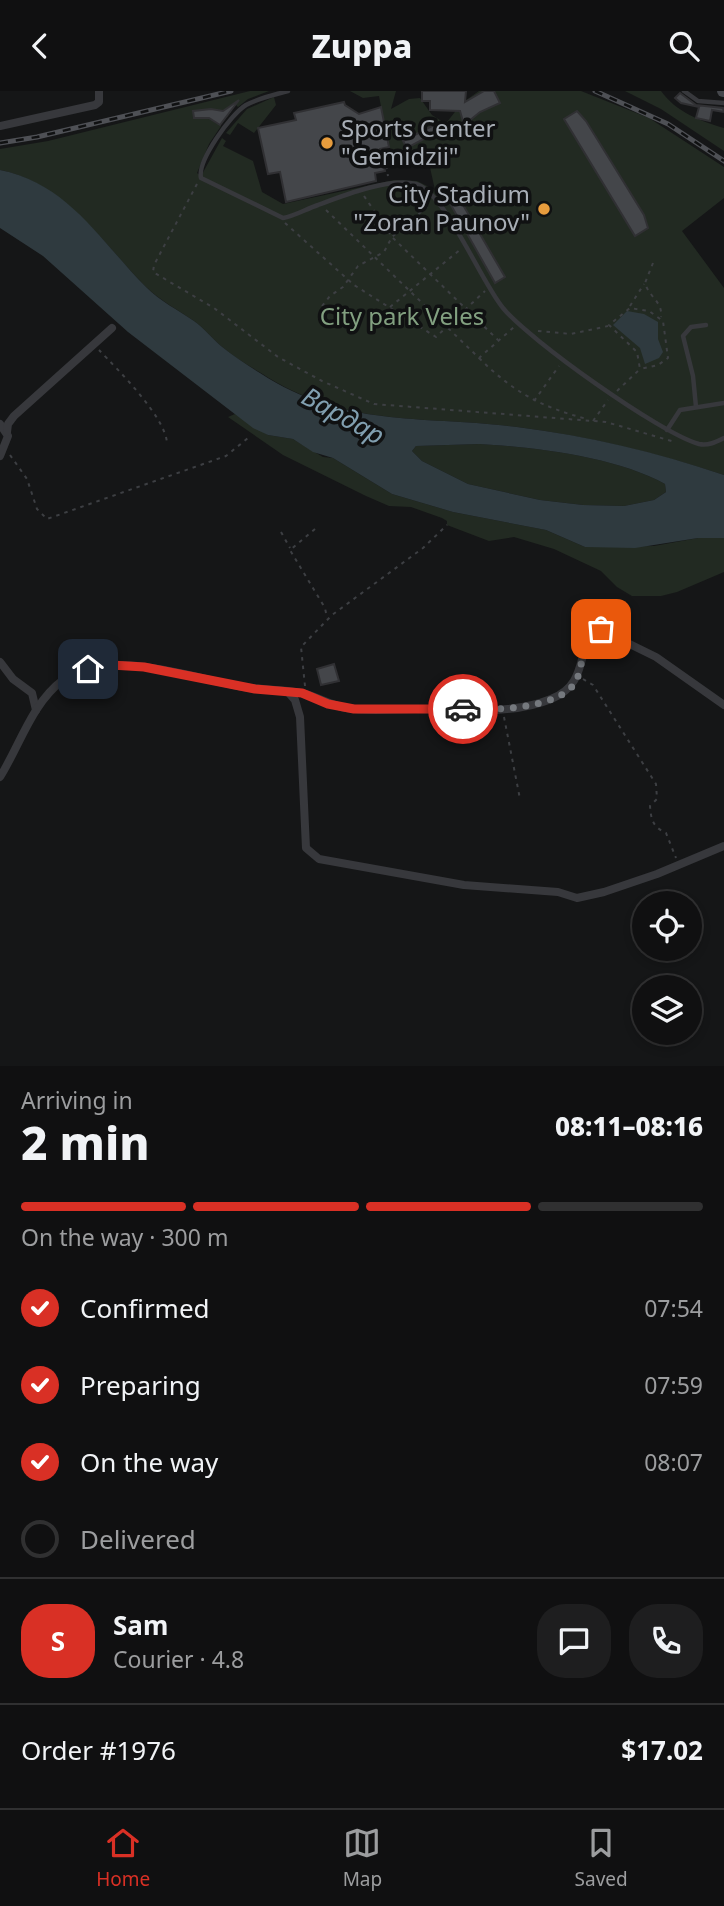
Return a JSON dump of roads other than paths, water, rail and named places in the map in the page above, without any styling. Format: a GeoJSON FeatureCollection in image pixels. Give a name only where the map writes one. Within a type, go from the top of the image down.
{"type":"FeatureCollection","features":[{"type":"Feature","properties":{"kind":"street"},"geometry":{"type":"LineString","coordinates":[[0,126],[95,105],[99,101],[99,91]]}},
{"type":"Feature","properties":{"kind":"street"},"geometry":{"type":"LineString","coordinates":[[2,453],[8,424],[14,416],[112,328]]}},
{"type":"Feature","properties":{"kind":"street"},"geometry":{"type":"LineString","coordinates":[[0,424],[7,432]]}},
{"type":"Feature","properties":{"kind":"street"},"geometry":{"type":"LineString","coordinates":[[0,777],[36,710],[52,689],[72,674],[111,665],[144,667],[242,687],[305,694],[328,704],[362,710],[502,709],[550,700],[576,682],[591,636],[601,629],[656,657],[724,705]]}},
{"type":"Feature","properties":{"kind":"street"},"geometry":{"type":"LineString","coordinates":[[0,662],[10,676],[32,692],[36,710]]}},
{"type":"Feature","properties":{"kind":"street"},"geometry":{"type":"LineString","coordinates":[[288,692],[295,700],[300,717],[306,848],[319,859],[464,885],[558,892],[577,898],[604,892],[678,866],[724,846]]}},
{"type":"Feature","properties":{"kind":"lane"},"geometry":{"type":"LineString","coordinates":[[288,91],[257,100],[238,111],[215,141],[202,166],[201,177],[278,217],[288,218],[360,191],[390,184],[415,184],[436,199],[488,288],[518,324],[614,395],[667,430],[702,444],[724,438]]}},
{"type":"Feature","properties":{"kind":"lane"},"geometry":{"type":"LineString","coordinates":[[684,91],[704,103],[724,103]]}},
{"type":"Feature","properties":{"kind":"lane"},"geometry":{"type":"LineString","coordinates":[[696,407],[693,376],[683,336],[691,327],[706,325]]}},
{"type":"Feature","properties":{"kind":"lane"},"geometry":{"type":"LineString","coordinates":[[667,430],[677,412],[724,403]]}},
{"type":"Feature","properties":{"kind":"water","name":"Вардар"},"geometry":{"type":"Polygon","coordinates":[[[0,170],[24,177],[64,201],[82,216],[151,292],[198,324],[235,357],[292,391],[354,412],[517,427],[596,440],[724,475],[724,538],[698,538],[635,548],[585,547],[546,530],[453,512],[392,494],[333,458],[313,452],[293,439],[268,435],[253,428],[128,332],[43,256],[0,228],[0,170]],[[501,445],[416,446],[412,451],[422,461],[468,484],[540,500],[624,506],[654,500],[666,492],[665,484],[599,460],[501,445]]]}},
{"type":"Feature","properties":{"kind":"water"},"geometry":{"type":"Polygon","coordinates":[[[627,311],[644,314],[658,322],[658,339],[663,352],[659,358],[645,364],[640,348],[613,325],[627,311]]]}},
{"type":"Feature","properties":{"kind":"railway"},"geometry":{"type":"LineString","coordinates":[[0,143],[37,137],[231,91]]}},
{"type":"Feature","properties":{"kind":"railway"},"geometry":{"type":"LineString","coordinates":[[595,91],[668,124],[724,161]]}},
{"type":"Feature","properties":{"kind":"place","name":"Sports Center \"Gemidzii\""},"geometry":{"type":"Point","coordinates":[327,143]}},
{"type":"Feature","properties":{"kind":"place","name":"City Stadium \"Zoran Paunov\""},"geometry":{"type":"Point","coordinates":[544,209]}},
{"type":"Feature","properties":{"kind":"park label","name":"City park Veles"},"geometry":{"type":"Point","coordinates":[402,317]}}]}
